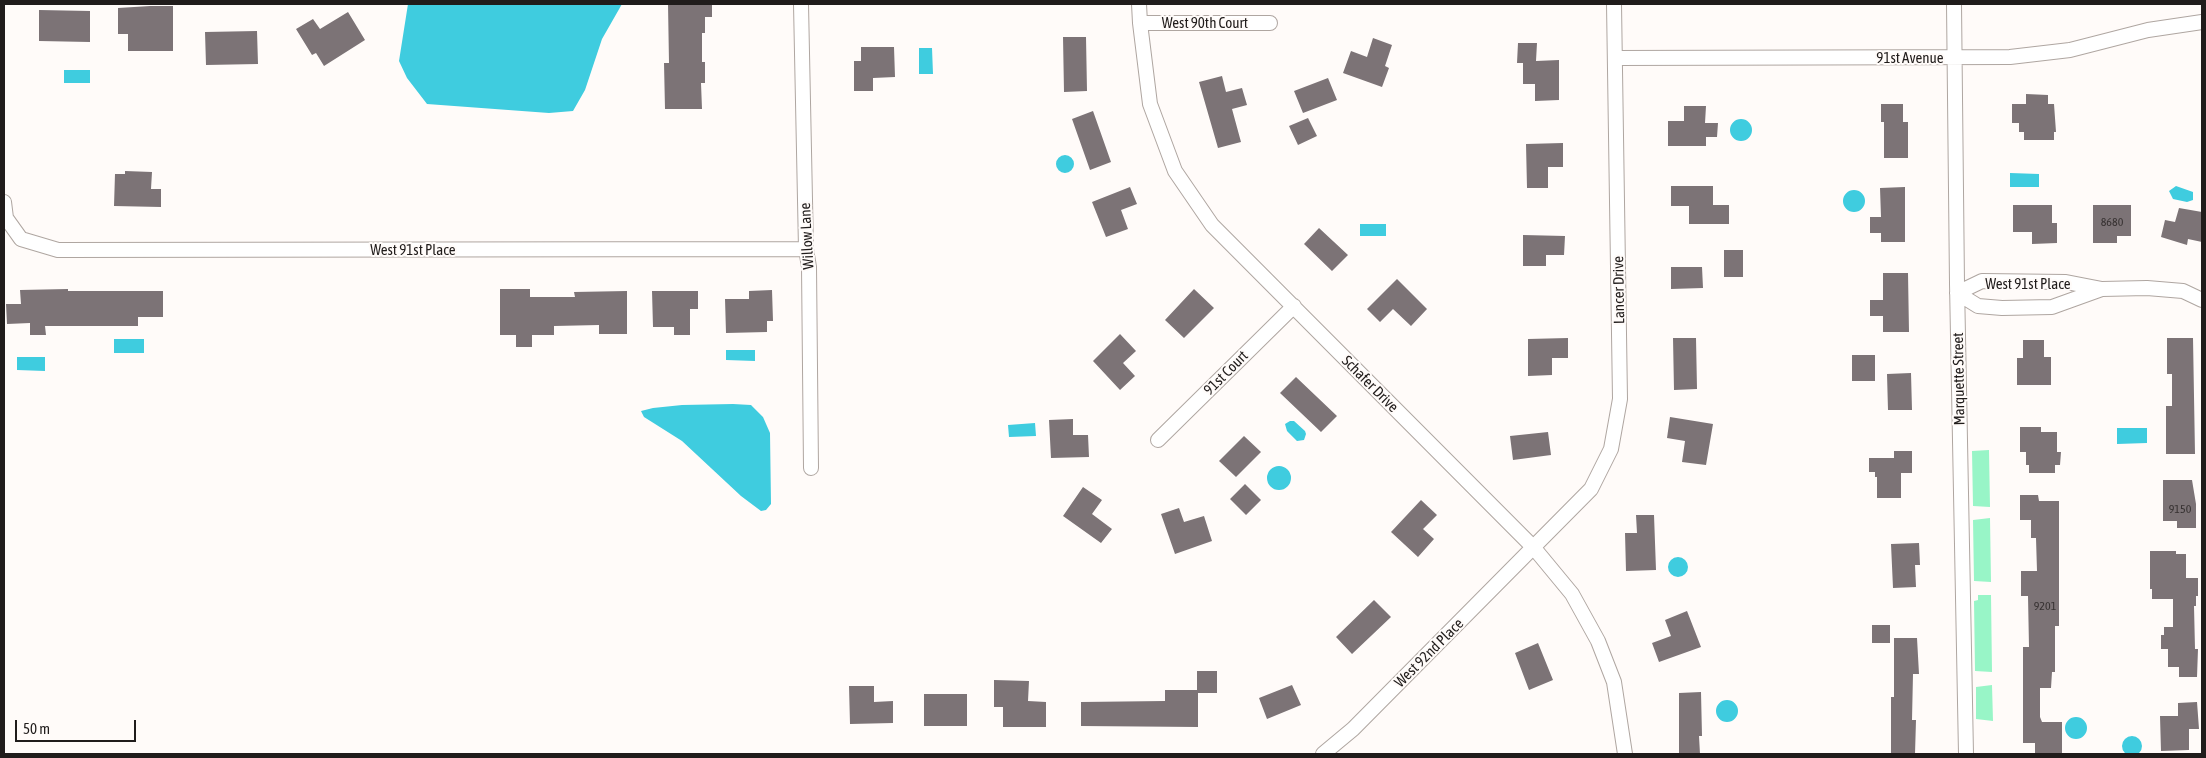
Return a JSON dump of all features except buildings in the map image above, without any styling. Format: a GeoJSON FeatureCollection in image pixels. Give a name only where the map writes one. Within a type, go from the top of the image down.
{"type":"FeatureCollection","features":[{"type":"Feature","properties":{"kind":"street","name":"Willow Lane"},"geometry":{"type":"LineString","coordinates":[[801,4],[811,468]]}},
{"type":"Feature","properties":{"kind":"street","name":"Schafer Drive"},"geometry":{"type":"LineString","coordinates":[[1140,4],[1140,23],[1150,104],[1175,171],[1212,225],[1534,548],[1572,594],[1598,641],[1614,682],[1625,754]]}},
{"type":"Feature","properties":{"kind":"street","name":"Lancer Drive"},"geometry":{"type":"LineString","coordinates":[[1534,548],[1591,489],[1611,449],[1620,399],[1614,4]]}},
{"type":"Feature","properties":{"kind":"street","name":"Marquette Street"},"geometry":{"type":"LineString","coordinates":[[1954,4],[1957,293],[1966,754]]}},
{"type":"Feature","properties":{"kind":"street","name":"91st Avenue"},"geometry":{"type":"LineString","coordinates":[[1615,58],[2010,57],[2070,50],[2148,30],[2202,22]]}},
{"type":"Feature","properties":{"kind":"street","name":"West 90th Court"},"geometry":{"type":"LineString","coordinates":[[1140,23],[1270,23]]}},
{"type":"Feature","properties":{"kind":"street","name":"West 91st Place"},"geometry":{"type":"LineString","coordinates":[[4,202],[6,218],[22,239],[58,250],[806,249]]}},
{"type":"Feature","properties":{"kind":"street","name":"West 91st Place"},"geometry":{"type":"LineString","coordinates":[[1957,293],[1982,281],[2066,282],[2102,289],[2147,288],[2183,291],[2202,300]]}},
{"type":"Feature","properties":{"kind":"street","name":"West 91st Place"},"geometry":{"type":"LineString","coordinates":[[1957,293],[1978,306],[2032,308],[2052,307],[2102,289]]}},
{"type":"Feature","properties":{"kind":"street","name":"91st Court"},"geometry":{"type":"LineString","coordinates":[[1158,440],[1294,306]]}},
{"type":"Feature","properties":{"kind":"street","name":"West 92nd Place"},"geometry":{"type":"LineString","coordinates":[[1323,754],[1354,729],[1534,548]]}},
{"type":"Feature","properties":{"kind":"green space"},"geometry":{"type":"Polygon","coordinates":[[[1989,450],[1990,507],[1973,506],[1972,451],[1989,450]]]}},
{"type":"Feature","properties":{"kind":"green space"},"geometry":{"type":"Polygon","coordinates":[[[1990,518],[1991,582],[1974,581],[1973,520],[1990,518]]]}},
{"type":"Feature","properties":{"kind":"green space"},"geometry":{"type":"Polygon","coordinates":[[[1978,595],[1991,595],[1992,672],[1975,671],[1974,601],[1978,600],[1978,595]]]}},
{"type":"Feature","properties":{"kind":"green space"},"geometry":{"type":"Polygon","coordinates":[[[1992,685],[1993,721],[1976,719],[1976,687],[1992,685]]]}},
{"type":"Feature","properties":{"kind":"water"},"geometry":{"type":"Polygon","coordinates":[[[408,4],[622,4],[602,39],[585,90],[573,111],[549,113],[427,104],[407,78],[399,61],[408,4]]]}},
{"type":"Feature","properties":{"kind":"water"},"geometry":{"type":"Polygon","coordinates":[[[919,48],[932,48],[933,74],[919,74],[919,48]]]}},
{"type":"Feature","properties":{"kind":"water"},"geometry":{"type":"Polygon","coordinates":[[[64,70],[90,70],[90,83],[64,83],[64,70]]]}},
{"type":"Feature","properties":{"kind":"water"},"geometry":{"type":"Polygon","coordinates":[[[1741,119],[1749,122],[1752,130],[1749,138],[1741,141],[1733,138],[1730,130],[1733,122],[1741,119]]]}},
{"type":"Feature","properties":{"kind":"water"},"geometry":{"type":"Polygon","coordinates":[[[1061,155],[1069,155],[1074,160],[1072,171],[1061,173],[1056,168],[1056,160],[1061,155]]]}},
{"type":"Feature","properties":{"kind":"water"},"geometry":{"type":"Polygon","coordinates":[[[2010,173],[2039,174],[2039,187],[2010,187],[2010,173]]]}},
{"type":"Feature","properties":{"kind":"water"},"geometry":{"type":"Polygon","coordinates":[[[2176,186],[2193,192],[2193,200],[2187,202],[2173,199],[2169,191],[2176,186]]]}},
{"type":"Feature","properties":{"kind":"water"},"geometry":{"type":"Polygon","coordinates":[[[1854,190],[1862,193],[1865,201],[1862,209],[1854,212],[1846,209],[1843,201],[1846,193],[1854,190]]]}},
{"type":"Feature","properties":{"kind":"water"},"geometry":{"type":"Polygon","coordinates":[[[1360,224],[1386,224],[1386,236],[1360,236],[1360,224]]]}},
{"type":"Feature","properties":{"kind":"water"},"geometry":{"type":"Polygon","coordinates":[[[114,339],[144,339],[144,353],[114,353],[114,339]]]}},
{"type":"Feature","properties":{"kind":"water"},"geometry":{"type":"Polygon","coordinates":[[[726,350],[755,350],[755,361],[726,360],[726,350]]]}},
{"type":"Feature","properties":{"kind":"water"},"geometry":{"type":"Polygon","coordinates":[[[17,357],[45,357],[45,371],[17,370],[17,357]]]}},
{"type":"Feature","properties":{"kind":"water"},"geometry":{"type":"Polygon","coordinates":[[[682,405],[751,405],[763,417],[770,433],[771,504],[766,510],[761,511],[741,496],[682,441],[644,417],[641,411],[682,405]]]}},
{"type":"Feature","properties":{"kind":"water"},"geometry":{"type":"Polygon","coordinates":[[[1294,421],[1305,431],[1304,440],[1297,441],[1287,431],[1285,424],[1294,421]]]}},
{"type":"Feature","properties":{"kind":"water"},"geometry":{"type":"Polygon","coordinates":[[[1035,423],[1036,436],[1009,437],[1008,425],[1035,423]]]}},
{"type":"Feature","properties":{"kind":"water"},"geometry":{"type":"Polygon","coordinates":[[[2117,428],[2147,428],[2147,443],[2117,444],[2117,428]]]}},
{"type":"Feature","properties":{"kind":"water"},"geometry":{"type":"Polygon","coordinates":[[[1279,466],[1288,469],[1291,478],[1288,487],[1279,490],[1270,487],[1267,478],[1270,469],[1279,466]]]}},
{"type":"Feature","properties":{"kind":"water"},"geometry":{"type":"Polygon","coordinates":[[[1678,557],[1685,560],[1688,567],[1685,574],[1678,577],[1671,574],[1668,567],[1671,560],[1678,557]]]}},
{"type":"Feature","properties":{"kind":"water"},"geometry":{"type":"Polygon","coordinates":[[[1727,700],[1735,703],[1738,711],[1735,719],[1727,722],[1719,719],[1716,711],[1719,703],[1727,700]]]}},
{"type":"Feature","properties":{"kind":"water"},"geometry":{"type":"Polygon","coordinates":[[[2076,717],[2084,720],[2087,728],[2084,736],[2076,739],[2068,736],[2065,728],[2068,720],[2076,717]]]}},
{"type":"Feature","properties":{"kind":"water"},"geometry":{"type":"Polygon","coordinates":[[[2132,736],[2139,739],[2142,746],[2139,753],[2132,756],[2125,753],[2122,746],[2125,739],[2132,736]]]}}]}
